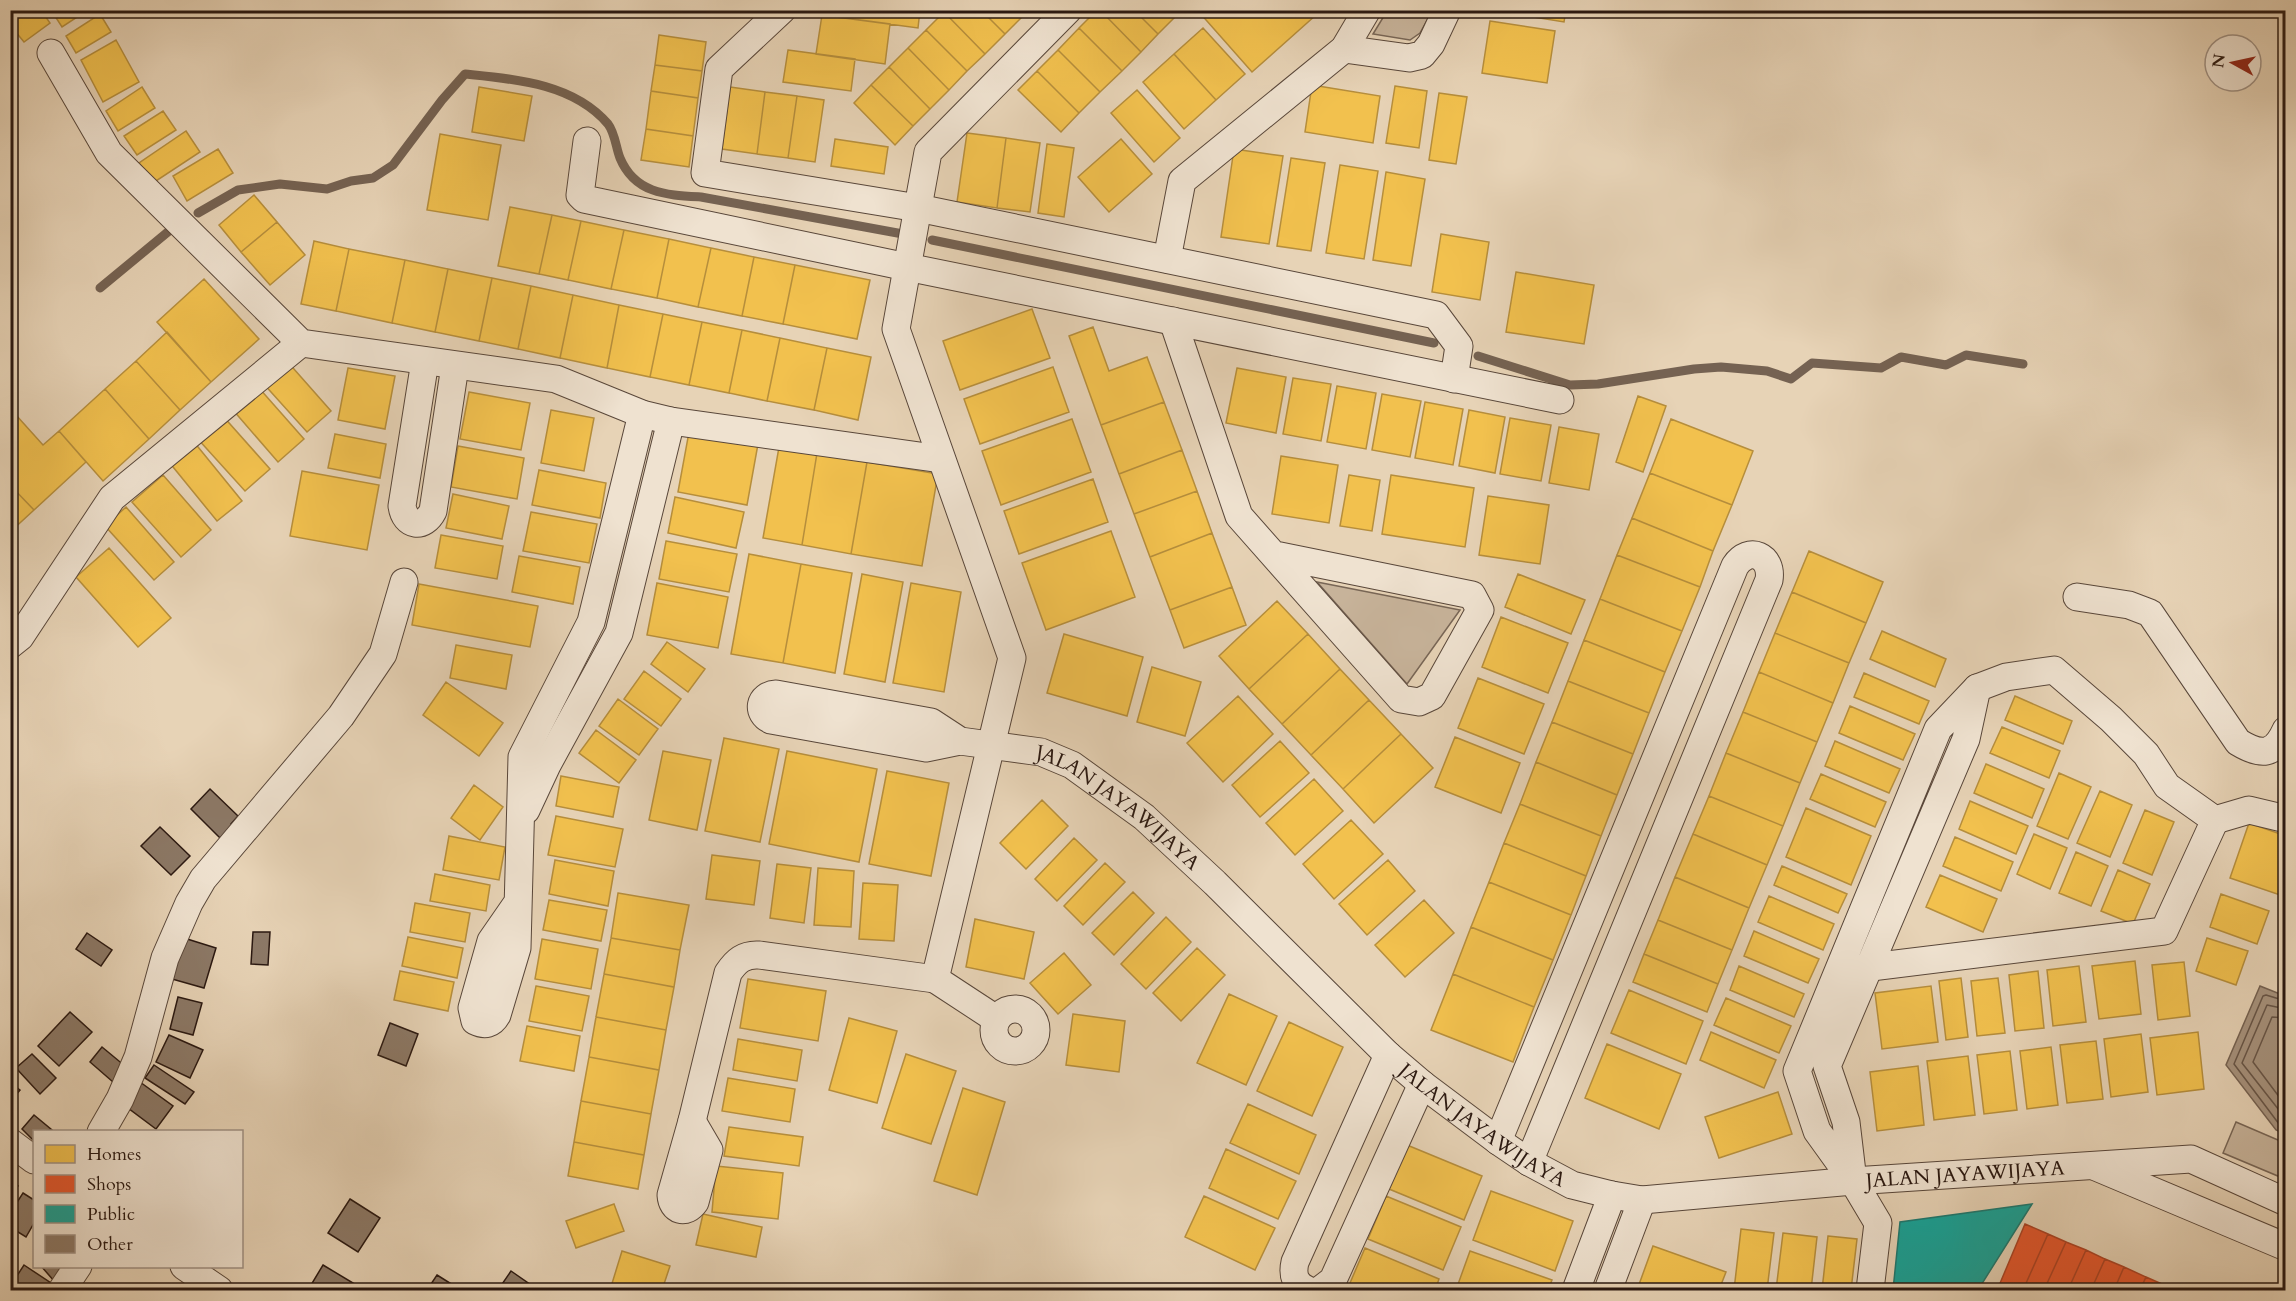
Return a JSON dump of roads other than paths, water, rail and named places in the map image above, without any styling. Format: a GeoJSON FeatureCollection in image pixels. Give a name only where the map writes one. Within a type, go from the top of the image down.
{"type":"FeatureCollection","features":[{"type":"Feature","properties":{"kind":"street"},"geometry":{"type":"LineString","coordinates":[[782,10],[719,69],[705,173],[918,208],[1436,315],[1459,346],[1455,379]]}},
{"type":"Feature","properties":{"kind":"street"},"geometry":{"type":"LineString","coordinates":[[935,980],[1012,658],[896,329],[928,152],[1068,10]]}},
{"type":"Feature","properties":{"kind":"street"},"geometry":{"type":"LineString","coordinates":[[1167,260],[1182,181],[1344,49],[1367,10]]}},
{"type":"Feature","properties":{"kind":"street"},"geometry":{"type":"LineString","coordinates":[[1344,49],[1408,58],[1422,56],[1431,44],[1447,10]]}},
{"type":"Feature","properties":{"kind":"street"},"geometry":{"type":"LineString","coordinates":[[51,53],[109,153],[301,343],[556,379],[642,414],[672,421],[941,459]]}},
{"type":"Feature","properties":{"kind":"street"},"geometry":{"type":"LineString","coordinates":[[586,141],[580,195],[584,199],[1560,400]]}},
{"type":"Feature","properties":{"kind":"street"},"geometry":{"type":"LineString","coordinates":[[1173,321],[1239,516],[1401,699],[1419,702],[1432,696],[1480,610],[1472,595],[1275,555]]}},
{"type":"Feature","properties":{"kind":"street"},"geometry":{"type":"LineString","coordinates":[[10,645],[20,637],[112,498],[301,343]]}},
{"type":"Feature","properties":{"kind":"street"},"geometry":{"type":"LineString","coordinates":[[425,361],[402,506],[403,514],[408,521],[415,524],[423,523],[433,511],[455,366]]}},
{"type":"Feature","properties":{"kind":"street"},"geometry":{"type":"LineString","coordinates":[[518,902],[521,819],[534,761],[591,622],[642,414]]}},
{"type":"Feature","properties":{"kind":"street"},"geometry":{"type":"LineString","coordinates":[[534,761],[619,633],[672,421]]}},
{"type":"Feature","properties":{"kind":"street"},"geometry":{"type":"LineString","coordinates":[[1498,1141],[1735,566],[1747,556],[1755,555],[1763,558],[1771,572],[1769,580],[1529,1162]]}},
{"type":"Feature","properties":{"kind":"street"},"geometry":{"type":"LineString","coordinates":[[102,1130],[120,1099],[138,1057],[165,958],[189,903],[203,879],[341,716],[383,654],[404,582]]}},
{"type":"Feature","properties":{"kind":"street"},"geometry":{"type":"LineString","coordinates":[[2077,597],[2129,605],[2150,613],[2238,742],[2257,751],[2271,750],[2277,747],[2286,730]]}},
{"type":"Feature","properties":{"kind":"street"},"geometry":{"type":"LineString","coordinates":[[591,622],[619,633]]}},
{"type":"Feature","properties":{"kind":"street"},"geometry":{"type":"LineString","coordinates":[[1870,1290],[1878,1223],[1817,1131],[1797,1071],[1938,729],[1977,688],[2006,677],[2054,670],[2111,718],[2146,754],[2167,786],[2215,820]]}},
{"type":"Feature","properties":{"kind":"street"},"geometry":{"type":"LineString","coordinates":[[1852,1181],[1846,1122],[1827,1066],[1966,739],[1977,688]]}},
{"type":"Feature","properties":{"kind":"street"},"geometry":{"type":"LineString","coordinates":[[769,694],[776,694],[931,722],[960,741],[926,748],[771,720],[765,717],[760,704],[769,694]]}},
{"type":"Feature","properties":{"kind":"street","name":"JALAN JAYAWIJAYA"},"geometry":{"type":"LineString","coordinates":[[960,741],[1041,752],[1072,765],[1144,817],[1215,883],[1388,1055],[1498,1141],[1529,1162],[1572,1185],[1642,1200],[1852,1181],[2191,1159],[2286,1202]]}},
{"type":"Feature","properties":{"kind":"street"},"geometry":{"type":"LineString","coordinates":[[1839,970],[2164,932],[2215,820],[2249,810],[2286,819]]}},
{"type":"Feature","properties":{"kind":"street"},"geometry":{"type":"LineString","coordinates":[[1620,849],[1654,863]]}},
{"type":"Feature","properties":{"kind":"street"},"geometry":{"type":"LineString","coordinates":[[692,1121],[728,973],[742,958],[759,955],[935,980],[996,1019]]}},
{"type":"Feature","properties":{"kind":"street"},"geometry":{"type":"LineString","coordinates":[[1308,1290],[1301,1288],[1296,1281],[1293,1271],[1295,1262],[1388,1055]]}},
{"type":"Feature","properties":{"kind":"street"},"geometry":{"type":"LineString","coordinates":[[1320,1290],[1327,1287],[1333,1280],[1422,1083]]}},
{"type":"Feature","properties":{"kind":"street"},"geometry":{"type":"LineString","coordinates":[[10,1142],[33,1159]]}},
{"type":"Feature","properties":{"kind":"street","name":"JALAN JAYAWIJAYA"},"geometry":{"type":"LineString","coordinates":[[2090,1164],[2286,1247]]}},
{"type":"Feature","properties":{"kind":"street"},"geometry":{"type":"LineString","coordinates":[[1576,1290],[1612,1195]]}},
{"type":"Feature","properties":{"kind":"street"},"geometry":{"type":"LineString","coordinates":[[1608,1290],[1642,1200]]}},
{"type":"Feature","properties":{"kind":"street"},"geometry":{"type":"LineString","coordinates":[[62,1290],[77,1268]]}},
{"type":"Feature","properties":{"kind":"street"},"geometry":{"type":"LineString","coordinates":[[187,1268],[219,1290]]}},
{"type":"Feature","properties":{"kind":"water"},"geometry":{"type":"Polygon","coordinates":[[[2260,986],[2285,996],[2285,1134],[2276,1130],[2226,1065],[2260,986]]]}},
{"type":"Feature","properties":{"kind":"waterway"},"geometry":{"type":"LineString","coordinates":[[198,213],[238,190],[280,184],[327,189],[351,181],[373,178],[393,165],[442,100],[465,74],[523,81],[560,91],[578,100],[594,110],[608,124],[626,170],[643,186],[653,190],[903,234]]}},
{"type":"Feature","properties":{"kind":"waterway"},"geometry":{"type":"LineString","coordinates":[[100,288],[169,231]]}},
{"type":"Feature","properties":{"kind":"waterway"},"geometry":{"type":"LineString","coordinates":[[932,240],[1434,343]]}},
{"type":"Feature","properties":{"kind":"waterway"},"geometry":{"type":"LineString","coordinates":[[1478,356],[1570,385],[1598,384],[1721,367],[1767,371],[1791,379],[1812,363],[1881,368],[1901,357],[1946,365],[1966,355],[2023,364]]}}]}
